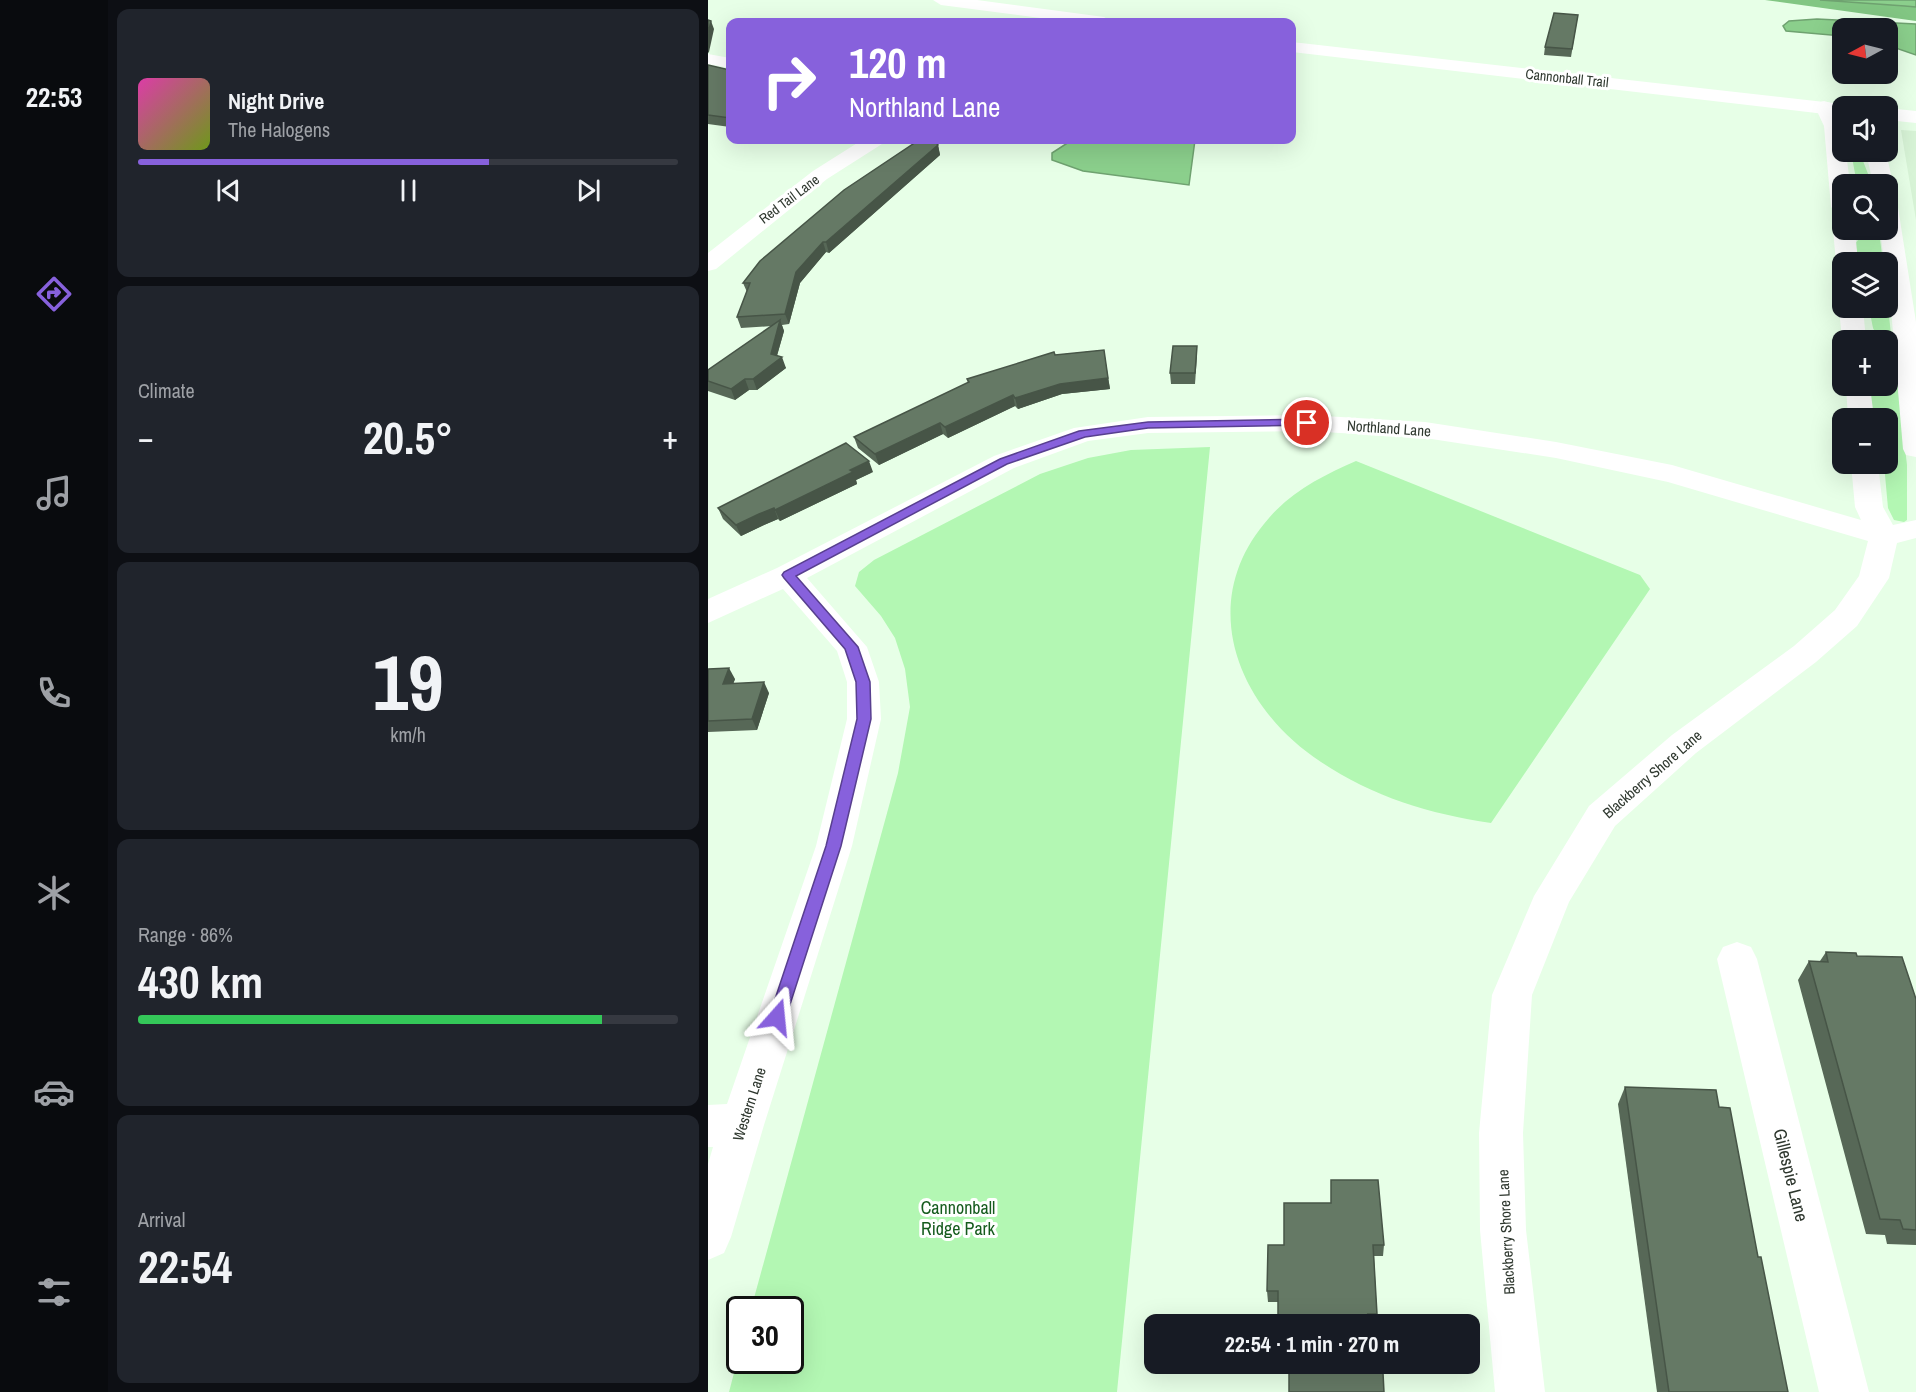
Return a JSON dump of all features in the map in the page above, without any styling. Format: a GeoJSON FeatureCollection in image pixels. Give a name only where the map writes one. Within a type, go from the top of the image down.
{"type":"FeatureCollection","features":[{"type":"Feature","properties":{"kind":"street"},"geometry":{"type":"LineString","coordinates":[[941,0],[1074,18]]}},
{"type":"Feature","properties":{"kind":"street","name":"Cannonball Trail"},"geometry":{"type":"LineString","coordinates":[[1296,47],[1832,108]]}},
{"type":"Feature","properties":{"kind":"street"},"geometry":{"type":"LineString","coordinates":[[708,59],[726,62]]}},
{"type":"Feature","properties":{"kind":"street"},"geometry":{"type":"LineString","coordinates":[[1898,115],[1916,117]]}},
{"type":"Feature","properties":{"kind":"street","name":"Red Tail Lane"},"geometry":{"type":"LineString","coordinates":[[708,264],[820,175],[869,144]]}},
{"type":"Feature","properties":{"kind":"street"},"geometry":{"type":"LineString","coordinates":[[708,237],[734,242]]}},
{"type":"Feature","properties":{"kind":"street"},"geometry":{"type":"LineString","coordinates":[[1897,240],[1910,357],[1916,449]]}},
{"type":"Feature","properties":{"kind":"street","name":"Northland Lane"},"geometry":{"type":"LineString","coordinates":[[708,612],[788,575],[1004,462],[1083,434],[1148,425],[1307,423],[1436,432],[1556,450],[1672,474],[1900,533]]}},
{"type":"Feature","properties":{"kind":"street"},"geometry":{"type":"LineString","coordinates":[[1866,474],[1869,507],[1900,533]]}},
{"type":"Feature","properties":{"kind":"street","name":"Blackberry Shore Lane"},"geometry":{"type":"LineString","coordinates":[[1520,1392],[1503,1230],[1501,1133],[1512,995],[1549,907],[1602,816],[1684,744],[1804,654],[1846,618],[1874,578],[1900,533]]}},
{"type":"Feature","properties":{"kind":"street","name":"Western Lane"},"geometry":{"type":"LineString","coordinates":[[708,1237],[725,1126],[834,846],[864,719],[863,682],[851,647],[788,575]]}},
{"type":"Feature","properties":{"kind":"street","name":"Gillespie Lane"},"geometry":{"type":"LineString","coordinates":[[1737,959],[1844,1392]]}},
{"type":"Feature","properties":{"kind":"shaded area"},"geometry":{"type":"Polygon","coordinates":[[[1765,0],[1916,0],[1916,21],[1765,0]]]}},
{"type":"Feature","properties":{"kind":"shaded area"},"geometry":{"type":"Polygon","coordinates":[[[1820,0],[1916,0],[1916,7],[1905,6],[1820,0]]]}},
{"type":"Feature","properties":{"kind":"shaded area"},"geometry":{"type":"Polygon","coordinates":[[[1832,20],[1832,35],[1786,31],[1783,26],[1789,21],[1832,20]]]}},
{"type":"Feature","properties":{"kind":"shaded area"},"geometry":{"type":"Polygon","coordinates":[[[1898,23],[1916,24],[1916,55],[1898,49],[1898,23]]]}},
{"type":"Feature","properties":{"kind":"shaded area"},"geometry":{"type":"Polygon","coordinates":[[[1901,130],[1916,131],[1916,220],[1901,130]]]}},
{"type":"Feature","properties":{"kind":"shaded area"},"geometry":{"type":"Polygon","coordinates":[[[1066,144],[1194,144],[1189,185],[1083,171],[1052,160],[1052,153],[1066,144]]]}},
{"type":"Feature","properties":{"kind":"green space"},"geometry":{"type":"Polygon","coordinates":[[[1853,162],[1863,162],[1868,174],[1855,174],[1853,162]]]}},
{"type":"Feature","properties":{"kind":"green space"},"geometry":{"type":"Polygon","coordinates":[[[1858,240],[1880,240],[1882,252],[1857,252],[1855,244],[1858,240]]]}},
{"type":"Feature","properties":{"kind":"green space"},"geometry":{"type":"Polygon","coordinates":[[[1871,318],[1889,318],[1891,330],[1874,330],[1871,318]]]}},
{"type":"Feature","properties":{"kind":"green space"},"geometry":{"type":"Polygon","coordinates":[[[1898,387],[1907,465],[1907,520],[1904,522],[1894,520],[1888,508],[1885,474],[1898,474],[1898,408],[1871,408],[1869,396],[1898,396],[1898,387]]]}},
{"type":"Feature","properties":{"kind":"green space","name":"Cannonball Ridge Park"},"geometry":{"type":"Polygon","coordinates":[[[1210,447],[1117,1392],[729,1392],[734,1374],[804,1374],[804,1296],[755,1296],[898,773],[910,707],[905,669],[895,638],[881,616],[855,586],[859,572],[874,560],[1040,474],[1088,458],[1131,450],[1210,447]]]}},
{"type":"Feature","properties":{"kind":"green space"},"geometry":{"type":"Polygon","coordinates":[[[1356,461],[1640,575],[1650,589],[1491,823],[1446,815],[1403,802],[1361,785],[1321,762],[1291,739],[1267,712],[1248,682],[1235,650],[1231,617],[1234,583],[1247,550],[1278,508],[1320,478],[1356,461]]]}},
{"type":"Feature","properties":{"kind":"building"},"geometry":{"type":"Polygon","coordinates":[[[1554,13],[1578,15],[1572,49],[1545,47],[1554,13]]]}},
{"type":"Feature","properties":{"kind":"building"},"geometry":{"type":"Polygon","coordinates":[[[708,65],[726,69],[726,117],[708,115],[708,65]]]}},
{"type":"Feature","properties":{"kind":"building"},"geometry":{"type":"Polygon","coordinates":[[[913,144],[938,145],[826,242],[823,242],[796,272],[785,314],[737,317],[750,283],[743,283],[760,261],[844,190],[913,144]]]}},
{"type":"Feature","properties":{"kind":"building"},"geometry":{"type":"Polygon","coordinates":[[[780,320],[771,354],[782,357],[753,379],[745,379],[731,389],[708,381],[708,370],[780,320]]]}},
{"type":"Feature","properties":{"kind":"building"},"geometry":{"type":"Polygon","coordinates":[[[1173,346],[1197,346],[1195,373],[1170,373],[1173,346]]]}},
{"type":"Feature","properties":{"kind":"building"},"geometry":{"type":"Polygon","coordinates":[[[1104,350],[1108,378],[1060,384],[1015,398],[1013,395],[945,427],[940,423],[875,454],[854,437],[969,382],[967,379],[1054,352],[1055,355],[1104,350]]]}},
{"type":"Feature","properties":{"kind":"building"},"geometry":{"type":"Polygon","coordinates":[[[846,443],[869,461],[850,470],[853,472],[775,510],[774,508],[736,525],[718,508],[846,443]]]}},
{"type":"Feature","properties":{"kind":"building"},"geometry":{"type":"Polygon","coordinates":[[[729,668],[723,684],[764,682],[752,719],[708,721],[708,669],[729,668]]]}},
{"type":"Feature","properties":{"kind":"building"},"geometry":{"type":"Polygon","coordinates":[[[1826,952],[1856,953],[1857,956],[1902,957],[1916,999],[1916,1230],[1903,1229],[1900,1220],[1880,1219],[1809,961],[1828,962],[1826,952]]]}},
{"type":"Feature","properties":{"kind":"building"},"geometry":{"type":"Polygon","coordinates":[[[1625,1087],[1716,1090],[1719,1107],[1730,1108],[1758,1257],[1761,1257],[1788,1392],[1669,1392],[1625,1087]]]}},
{"type":"Feature","properties":{"kind":"building"},"geometry":{"type":"Polygon","coordinates":[[[1331,1180],[1378,1180],[1384,1245],[1373,1245],[1377,1314],[1278,1314],[1278,1291],[1267,1291],[1268,1245],[1284,1245],[1284,1203],[1331,1203],[1331,1180]]]}},
{"type":"Feature","properties":{"kind":"building"},"geometry":{"type":"Polygon","coordinates":[[[1289,1374],[1383,1374],[1384,1392],[1289,1392],[1289,1374]]]}},
{"type":"Feature","properties":{"kind":"route"},"geometry":{"type":"LineString","coordinates":[[777,1017],[834,846],[864,719],[863,682],[851,647],[788,575],[1004,462],[1043,446],[1083,434],[1148,425],[1307,423]]}}]}
